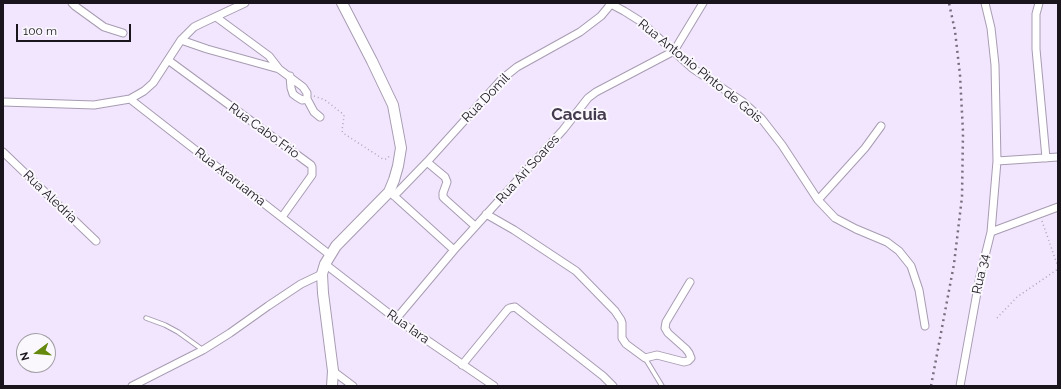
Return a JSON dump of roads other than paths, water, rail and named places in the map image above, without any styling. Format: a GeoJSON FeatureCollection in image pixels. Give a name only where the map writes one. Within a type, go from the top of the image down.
{"type":"FeatureCollection","features":[{"type":"Feature","properties":{"kind":"main road"},"geometry":{"type":"LineString","coordinates":[[332,386],[334,371],[323,293],[323,269],[336,246],[391,194],[401,148],[393,105],[342,3]]}},
{"type":"Feature","properties":{"kind":"street"},"geometry":{"type":"LineString","coordinates":[[72,3],[104,27],[123,32]]}},
{"type":"Feature","properties":{"kind":"street"},"geometry":{"type":"LineString","coordinates":[[3,102],[94,105],[130,99],[144,92],[153,83],[181,40],[194,27],[245,3]]}},
{"type":"Feature","properties":{"kind":"street"},"geometry":{"type":"LineString","coordinates":[[674,51],[703,3]]}},
{"type":"Feature","properties":{"kind":"street"},"geometry":{"type":"LineString","coordinates":[[985,3],[991,28],[995,65],[997,161],[1058,157]]}},
{"type":"Feature","properties":{"kind":"street"},"geometry":{"type":"LineString","coordinates":[[1039,3],[1036,14],[1036,49],[1046,158]]}},
{"type":"Feature","properties":{"kind":"street","name":"Rua Antonio Pinto de Gois"},"geometry":{"type":"LineString","coordinates":[[610,4],[640,21],[692,68],[743,102],[761,118],[782,145],[818,200],[835,218],[856,230],[887,242],[899,251],[911,266],[919,290],[925,326]]}},
{"type":"Feature","properties":{"kind":"street","name":"Rua Domil"},"geometry":{"type":"LineString","coordinates":[[391,194],[427,162],[502,79],[517,67],[580,32],[600,16],[610,4]]}},
{"type":"Feature","properties":{"kind":"street"},"geometry":{"type":"LineString","coordinates":[[216,17],[269,56],[279,69]]}},
{"type":"Feature","properties":{"kind":"street"},"geometry":{"type":"LineString","coordinates":[[181,40],[207,49],[279,69],[303,87],[314,112],[320,117]]}},
{"type":"Feature","properties":{"kind":"street","name":"Rua Ari Soares"},"geometry":{"type":"LineString","coordinates":[[396,319],[475,226],[563,130],[588,98],[596,92],[674,51]]}},
{"type":"Feature","properties":{"kind":"street","name":"Rua Cabo Frio"},"geometry":{"type":"LineString","coordinates":[[168,60],[311,165],[312,174],[282,217]]}},
{"type":"Feature","properties":{"kind":"street"},"geometry":{"type":"LineString","coordinates":[[290,76],[293,94],[302,100],[307,96]]}},
{"type":"Feature","properties":{"kind":"street","name":"Rua Araruama"},"geometry":{"type":"LineString","coordinates":[[130,99],[330,255]]}},
{"type":"Feature","properties":{"kind":"street"},"geometry":{"type":"LineString","coordinates":[[818,200],[864,148],[881,126]]}},
{"type":"Feature","properties":{"kind":"street","name":"Rua Aledria"},"geometry":{"type":"LineString","coordinates":[[3,152],[96,241]]}},
{"type":"Feature","properties":{"kind":"street","name":"Rua 34"},"geometry":{"type":"LineString","coordinates":[[960,386],[980,276],[991,232],[997,161]]}},
{"type":"Feature","properties":{"kind":"street"},"geometry":{"type":"LineString","coordinates":[[427,162],[445,177],[447,182],[443,197],[475,226]]}},
{"type":"Feature","properties":{"kind":"street"},"geometry":{"type":"LineString","coordinates":[[391,194],[454,250]]}},
{"type":"Feature","properties":{"kind":"street"},"geometry":{"type":"LineString","coordinates":[[991,232],[1058,207]]}},
{"type":"Feature","properties":{"kind":"street"},"geometry":{"type":"LineString","coordinates":[[486,214],[514,230],[576,271],[615,311],[621,320],[622,338],[626,344],[645,358],[658,355],[684,362],[691,358],[686,349],[668,333],[665,328],[666,322],[690,282]]}},
{"type":"Feature","properties":{"kind":"street"},"geometry":{"type":"LineString","coordinates":[[132,386],[203,350],[230,334],[323,269]]}},
{"type":"Feature","properties":{"kind":"street","name":"Rua Iara"},"geometry":{"type":"LineString","coordinates":[[323,269],[494,386]]}},
{"type":"Feature","properties":{"kind":"street"},"geometry":{"type":"LineString","coordinates":[[462,365],[508,309],[515,307],[603,376],[613,386]]}},
{"type":"Feature","properties":{"kind":"street"},"geometry":{"type":"LineString","coordinates":[[334,371],[353,386]]}},
{"type":"Feature","properties":{"kind":"lane"},"geometry":{"type":"LineString","coordinates":[[146,318],[165,325],[178,332],[203,350]]}},
{"type":"Feature","properties":{"kind":"lane"},"geometry":{"type":"LineString","coordinates":[[645,358],[662,386]]}},
{"type":"Feature","properties":{"kind":"railway"},"geometry":{"type":"LineString","coordinates":[[931,386],[954,264],[962,197],[963,132],[960,75],[955,31],[949,3]]}},
{"type":"Feature","properties":{"kind":"district","name":"Cacuia"},"geometry":{"type":"Point","coordinates":[579,115]}}]}
